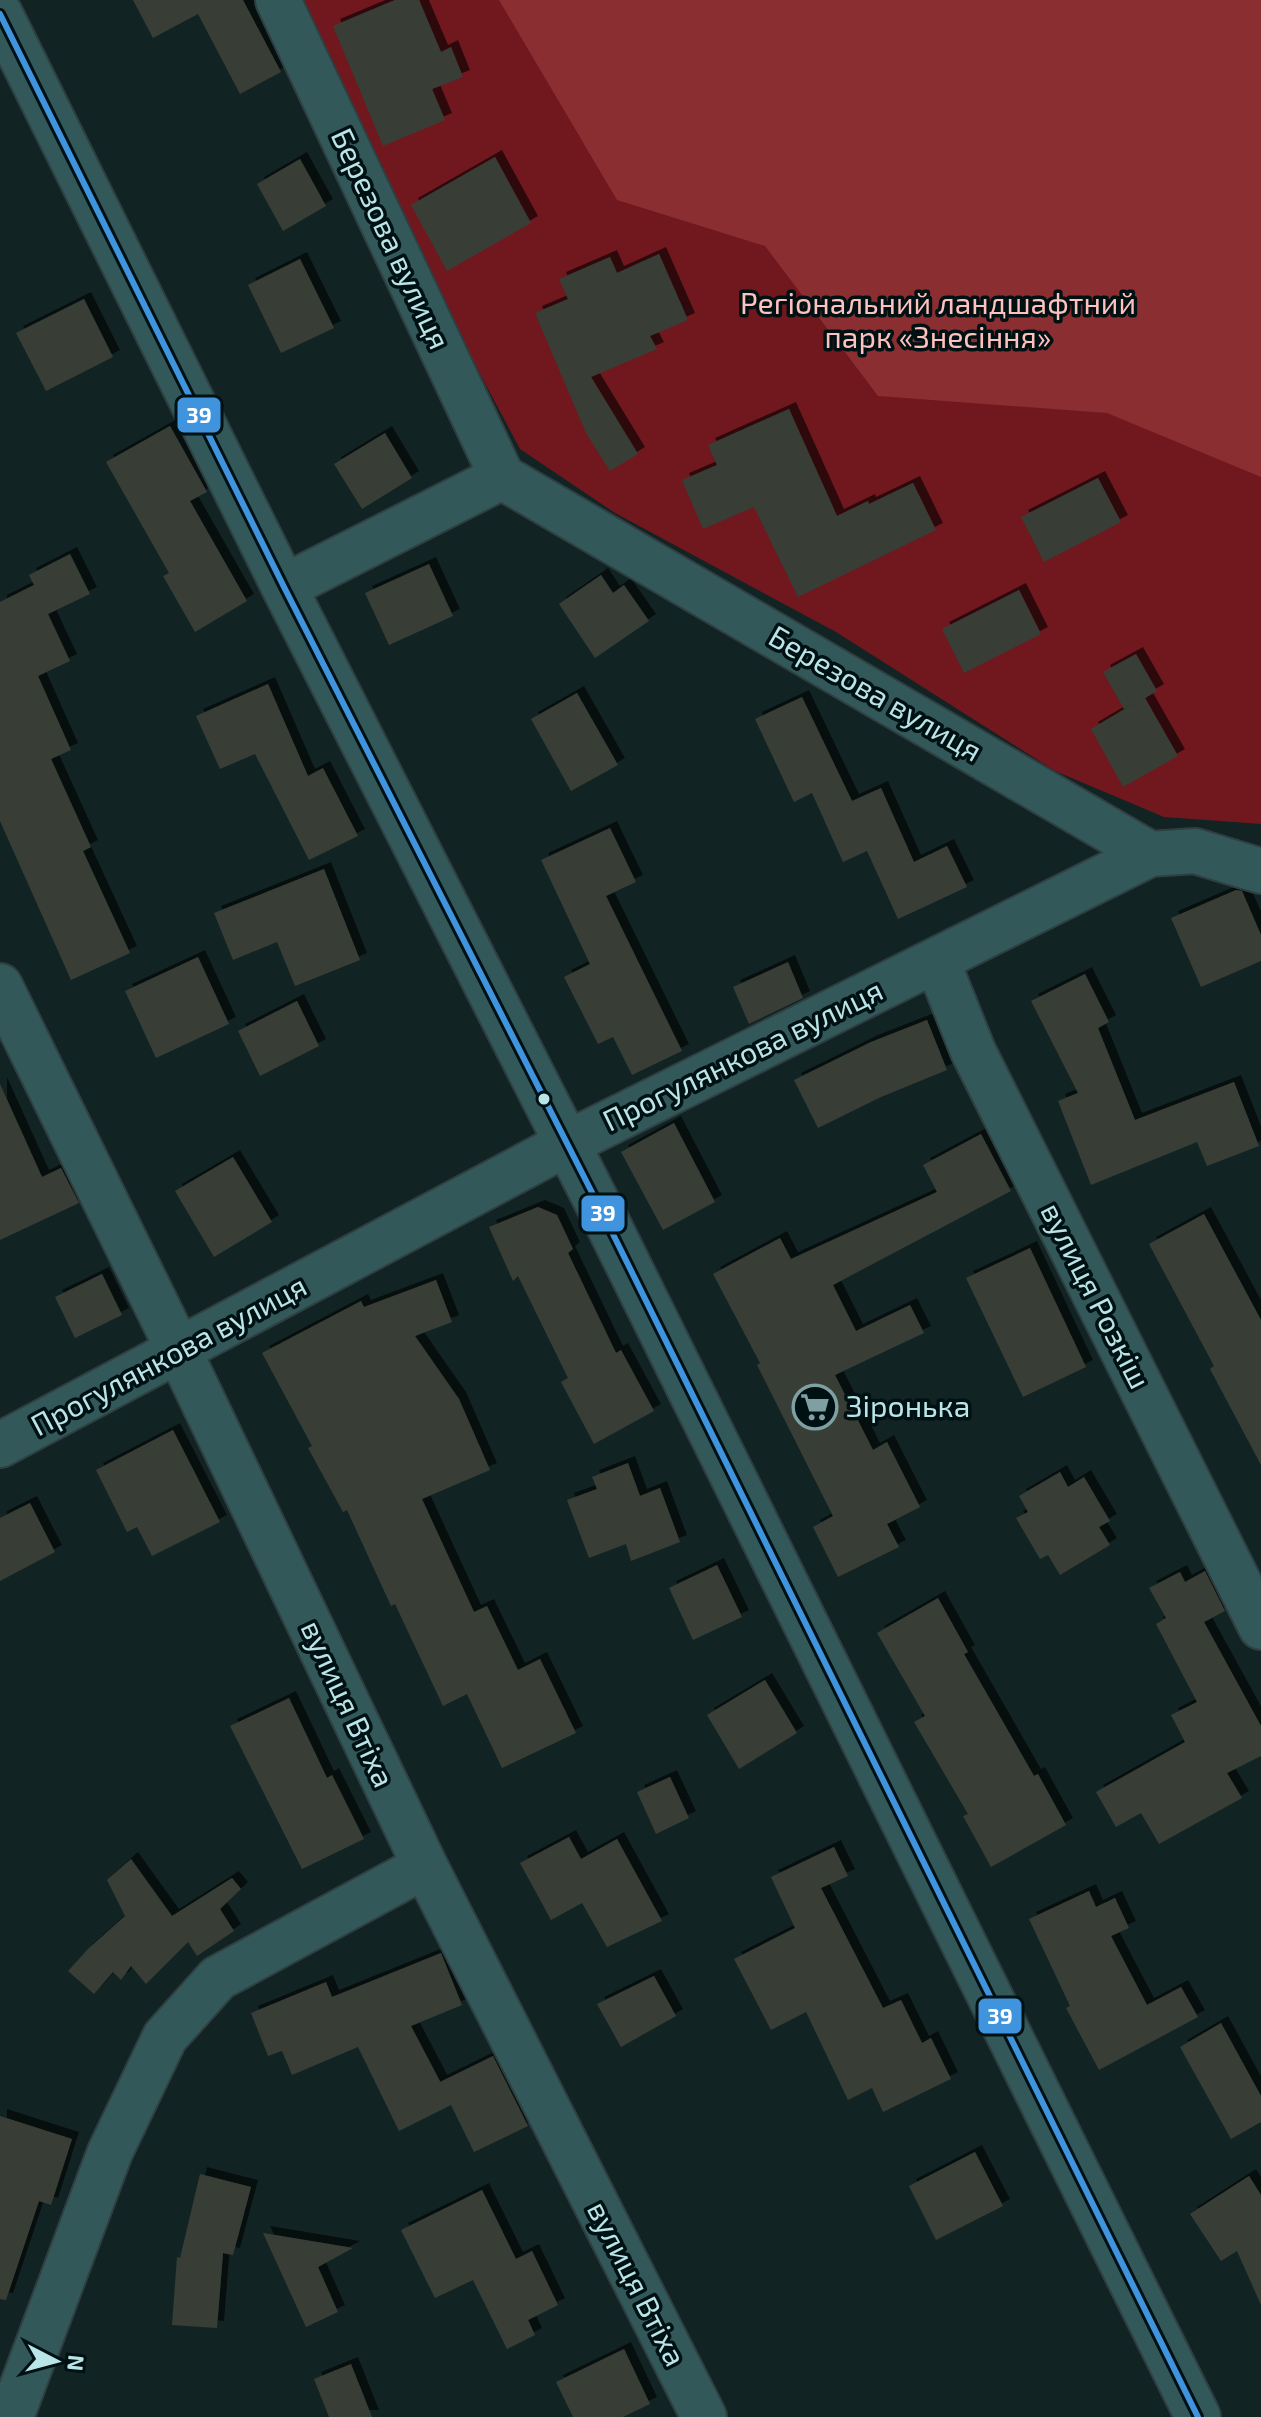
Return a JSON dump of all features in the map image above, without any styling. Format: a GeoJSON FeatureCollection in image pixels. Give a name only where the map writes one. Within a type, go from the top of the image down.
{"type":"FeatureCollection","features":[{"type":"Feature","properties":{"kind":"street","name":"Березова вулиця"},"geometry":{"type":"LineString","coordinates":[[278,0],[502,477],[1150,854]]}},
{"type":"Feature","properties":{"kind":"street"},"geometry":{"type":"LineString","coordinates":[[0,14],[284,587],[568,1143],[1198,2417]]}},
{"type":"Feature","properties":{"kind":"street"},"geometry":{"type":"LineString","coordinates":[[284,587],[502,477]]}},
{"type":"Feature","properties":{"kind":"street"},"geometry":{"type":"LineString","coordinates":[[1150,854],[1195,851],[1261,871]]}},
{"type":"Feature","properties":{"kind":"street","name":"Прогулянкова вулиця"},"geometry":{"type":"LineString","coordinates":[[0,1445],[568,1143],[1150,854]]}},
{"type":"Feature","properties":{"kind":"street","name":"вулиця Розкіш"},"geometry":{"type":"LineString","coordinates":[[937,961],[973,1051],[1261,1627]]}},
{"type":"Feature","properties":{"kind":"street","name":"вулиця Втіха"},"geometry":{"type":"LineString","coordinates":[[0,986],[179,1351],[425,1866],[704,2417]]}},
{"type":"Feature","properties":{"kind":"street"},"geometry":{"type":"LineString","coordinates":[[17,2413],[110,2152],[165,2037],[218,1978],[425,1866]]}},
{"type":"Feature","properties":{"kind":"green space","name":"Регіональний ландшафтний парк «Знесіння»"},"geometry":{"type":"Polygon","coordinates":[[[302,0],[1261,0],[1261,824],[1164,817],[1055,771],[836,632],[615,513],[520,449],[447,312],[363,141],[302,0]]]}},
{"type":"Feature","properties":{"kind":"green space"},"geometry":{"type":"Polygon","coordinates":[[[499,0],[1261,0],[1261,477],[1107,413],[878,396],[765,246],[617,200],[499,0]]]}},
{"type":"Feature","properties":{"kind":"building"},"geometry":{"type":"Polygon","coordinates":[[[133,0],[243,0],[281,72],[240,94],[198,14],[153,38],[133,0]]]}},
{"type":"Feature","properties":{"kind":"building"},"geometry":{"type":"Polygon","coordinates":[[[395,0],[419,0],[441,52],[451,47],[463,77],[432,89],[445,120],[383,146],[333,26],[395,0]]]}},
{"type":"Feature","properties":{"kind":"building"},"geometry":{"type":"Polygon","coordinates":[[[495,157],[531,223],[447,271],[411,205],[495,157]]]}},
{"type":"Feature","properties":{"kind":"building"},"geometry":{"type":"Polygon","coordinates":[[[300,159],[326,206],[283,231],[257,184],[300,159]]]}},
{"type":"Feature","properties":{"kind":"building"},"geometry":{"type":"Polygon","coordinates":[[[659,254],[688,320],[650,336],[657,349],[591,377],[638,454],[610,471],[586,433],[535,313],[568,299],[559,279],[610,257],[617,273],[659,254]]]}},
{"type":"Feature","properties":{"kind":"building"},"geometry":{"type":"Polygon","coordinates":[[[300,259],[334,328],[281,353],[248,285],[300,259]]]}},
{"type":"Feature","properties":{"kind":"building"},"geometry":{"type":"Polygon","coordinates":[[[84,299],[113,357],[46,391],[16,333],[84,299]]]}},
{"type":"Feature","properties":{"kind":"building"},"geometry":{"type":"Polygon","coordinates":[[[789,409],[837,516],[913,483],[936,530],[798,597],[754,507],[703,529],[682,480],[717,465],[708,445],[789,409]]]}},
{"type":"Feature","properties":{"kind":"building"},"geometry":{"type":"Polygon","coordinates":[[[170,426],[207,492],[190,501],[247,601],[195,632],[163,576],[169,573],[106,462],[170,426]]]}},
{"type":"Feature","properties":{"kind":"building"},"geometry":{"type":"Polygon","coordinates":[[[385,433],[412,478],[362,509],[334,464],[385,433]]]}},
{"type":"Feature","properties":{"kind":"building"},"geometry":{"type":"Polygon","coordinates":[[[1098,478],[1121,522],[1044,562],[1021,517],[1098,478]]]}},
{"type":"Feature","properties":{"kind":"building"},"geometry":{"type":"Polygon","coordinates":[[[70,554],[90,594],[48,614],[70,661],[38,676],[71,750],[51,759],[91,847],[83,851],[130,953],[71,980],[0,821],[0,602],[34,585],[29,575],[70,554]]]}},
{"type":"Feature","properties":{"kind":"building"},"geometry":{"type":"Polygon","coordinates":[[[429,564],[453,616],[389,645],[365,593],[429,564]]]}},
{"type":"Feature","properties":{"kind":"building"},"geometry":{"type":"Polygon","coordinates":[[[601,575],[613,593],[624,585],[649,621],[595,658],[559,604],[601,575]]]}},
{"type":"Feature","properties":{"kind":"building"},"geometry":{"type":"Polygon","coordinates":[[[1019,590],[1041,634],[964,673],[942,629],[1019,590]]]}},
{"type":"Feature","properties":{"kind":"building"},"geometry":{"type":"Polygon","coordinates":[[[1136,654],[1157,691],[1145,698],[1178,756],[1123,787],[1091,729],[1138,701],[1124,709],[1103,672],[1136,654]]]}},
{"type":"Feature","properties":{"kind":"building"},"geometry":{"type":"Polygon","coordinates":[[[268,684],[308,776],[323,768],[358,836],[309,860],[255,754],[220,769],[196,716],[268,684]]]}},
{"type":"Feature","properties":{"kind":"building"},"geometry":{"type":"Polygon","coordinates":[[[577,693],[618,765],[571,791],[531,719],[577,693]]]}},
{"type":"Feature","properties":{"kind":"building"},"geometry":{"type":"Polygon","coordinates":[[[802,697],[852,801],[881,788],[914,862],[947,846],[967,887],[898,919],[867,851],[843,862],[812,793],[794,802],[755,719],[802,697]]]}},
{"type":"Feature","properties":{"kind":"building"},"geometry":{"type":"Polygon","coordinates":[[[610,828],[636,882],[606,896],[682,1051],[632,1075],[613,1037],[598,1044],[564,977],[590,964],[541,860],[610,828]]]}},
{"type":"Feature","properties":{"kind":"building"},"geometry":{"type":"Polygon","coordinates":[[[324,869],[360,960],[295,986],[277,942],[233,960],[214,913],[324,869]]]}},
{"type":"Feature","properties":{"kind":"building"},"geometry":{"type":"Polygon","coordinates":[[[1236,890],[1242,891],[1261,935],[1261,961],[1201,987],[1171,918],[1236,890]]]}},
{"type":"Feature","properties":{"kind":"building"},"geometry":{"type":"Polygon","coordinates":[[[198,957],[229,1024],[156,1058],[125,991],[198,957]]]}},
{"type":"Feature","properties":{"kind":"building"},"geometry":{"type":"Polygon","coordinates":[[[788,962],[803,998],[749,1024],[733,987],[788,962]]]}},
{"type":"Feature","properties":{"kind":"building"},"geometry":{"type":"Polygon","coordinates":[[[1085,974],[1109,1022],[1098,1028],[1135,1120],[1234,1082],[1259,1146],[1207,1166],[1197,1142],[1091,1185],[1058,1101],[1078,1093],[1031,1001],[1085,974]]]}},
{"type":"Feature","properties":{"kind":"building"},"geometry":{"type":"Polygon","coordinates":[[[297,1001],[319,1046],[260,1076],[238,1031],[297,1001]]]}},
{"type":"Feature","properties":{"kind":"building"},"geometry":{"type":"Polygon","coordinates":[[[927,1020],[947,1070],[881,1097],[818,1128],[794,1080],[871,1042],[927,1020]]]}},
{"type":"Feature","properties":{"kind":"building"},"geometry":{"type":"Polygon","coordinates":[[[0,1084],[42,1177],[61,1168],[79,1203],[0,1240],[0,1084]]]}},
{"type":"Feature","properties":{"kind":"building"},"geometry":{"type":"Polygon","coordinates":[[[674,1123],[715,1202],[663,1230],[621,1152],[674,1123]]]}},
{"type":"Feature","properties":{"kind":"building"},"geometry":{"type":"Polygon","coordinates":[[[981,1134],[1011,1191],[833,1285],[856,1331],[910,1305],[924,1333],[835,1375],[873,1450],[887,1442],[920,1507],[887,1524],[899,1547],[838,1577],[813,1527],[833,1516],[757,1365],[760,1363],[713,1274],[780,1238],[791,1259],[937,1192],[923,1165],[981,1134]]]}},
{"type":"Feature","properties":{"kind":"building"},"geometry":{"type":"Polygon","coordinates":[[[233,1157],[272,1222],[214,1257],[175,1191],[233,1157]]]}},
{"type":"Feature","properties":{"kind":"building"},"geometry":{"type":"Polygon","coordinates":[[[538,1207],[557,1215],[573,1249],[568,1253],[616,1353],[621,1350],[654,1411],[594,1444],[561,1382],[568,1378],[518,1276],[513,1281],[489,1227],[538,1207]]]}},
{"type":"Feature","properties":{"kind":"building"},"geometry":{"type":"Polygon","coordinates":[[[1204,1214],[1261,1320],[1261,1465],[1210,1369],[1214,1366],[1149,1244],[1204,1214]]]}},
{"type":"Feature","properties":{"kind":"building"},"geometry":{"type":"Polygon","coordinates":[[[1030,1248],[1086,1367],[1023,1397],[966,1278],[1030,1248]]]}},
{"type":"Feature","properties":{"kind":"building"},"geometry":{"type":"Polygon","coordinates":[[[102,1274],[122,1315],[75,1338],[55,1297],[102,1274]]]}},
{"type":"Feature","properties":{"kind":"building"},"geometry":{"type":"Polygon","coordinates":[[[436,1280],[452,1322],[415,1336],[459,1399],[490,1470],[422,1499],[474,1612],[487,1606],[518,1670],[540,1659],[576,1733],[502,1768],[467,1694],[443,1706],[395,1604],[391,1606],[347,1510],[343,1512],[308,1448],[312,1446],[262,1353],[361,1301],[364,1307],[436,1280]]]}},
{"type":"Feature","properties":{"kind":"building"},"geometry":{"type":"Polygon","coordinates":[[[173,1430],[220,1522],[152,1556],[137,1527],[127,1532],[96,1470],[173,1430]]]}},
{"type":"Feature","properties":{"kind":"building"},"geometry":{"type":"Polygon","coordinates":[[[628,1463],[640,1496],[660,1488],[680,1542],[631,1561],[626,1544],[589,1558],[567,1500],[597,1489],[592,1477],[628,1463]]]}},
{"type":"Feature","properties":{"kind":"building"},"geometry":{"type":"Polygon","coordinates":[[[1060,1472],[1068,1487],[1084,1477],[1110,1521],[1099,1527],[1110,1545],[1060,1575],[1048,1555],[1040,1559],[1016,1518],[1028,1512],[1019,1496],[1060,1472]]]}},
{"type":"Feature","properties":{"kind":"building"},"geometry":{"type":"Polygon","coordinates":[[[30,1503],[55,1552],[0,1581],[0,1518],[30,1503]]]}},
{"type":"Feature","properties":{"kind":"building"},"geometry":{"type":"Polygon","coordinates":[[[717,1565],[742,1617],[693,1640],[669,1588],[717,1565]]]}},
{"type":"Feature","properties":{"kind":"building"},"geometry":{"type":"Polygon","coordinates":[[[1205,1571],[1225,1611],[1204,1622],[1261,1726],[1261,1756],[1227,1773],[1242,1798],[1159,1844],[1141,1813],[1116,1827],[1096,1792],[1185,1742],[1171,1715],[1197,1702],[1156,1624],[1166,1618],[1149,1588],[1180,1572],[1185,1582],[1205,1571]]]}},
{"type":"Feature","properties":{"kind":"building"},"geometry":{"type":"Polygon","coordinates":[[[938,1598],[968,1652],[964,1654],[1066,1825],[991,1867],[963,1816],[968,1814],[914,1722],[925,1716],[877,1633],[938,1598]]]}},
{"type":"Feature","properties":{"kind":"building"},"geometry":{"type":"Polygon","coordinates":[[[765,1680],[797,1733],[739,1769],[707,1715],[765,1680]]]}},
{"type":"Feature","properties":{"kind":"building"},"geometry":{"type":"Polygon","coordinates":[[[289,1698],[327,1778],[332,1775],[364,1839],[302,1869],[230,1726],[289,1698]]]}},
{"type":"Feature","properties":{"kind":"building"},"geometry":{"type":"Polygon","coordinates":[[[670,1777],[689,1818],[656,1834],[637,1792],[670,1777]]]}},
{"type":"Feature","properties":{"kind":"building"},"geometry":{"type":"Polygon","coordinates":[[[569,1837],[581,1859],[617,1839],[662,1921],[607,1947],[582,1903],[551,1920],[520,1863],[569,1837]]]}},
{"type":"Feature","properties":{"kind":"building"},"geometry":{"type":"Polygon","coordinates":[[[834,1847],[848,1876],[821,1888],[883,2008],[901,2000],[922,2043],[931,2038],[951,2079],[883,2112],[872,2088],[848,2100],[806,2012],[771,2030],[734,1959],[795,1928],[771,1877],[834,1847]]]}},
{"type":"Feature","properties":{"kind":"building"},"geometry":{"type":"Polygon","coordinates":[[[131,1859],[172,1916],[232,1878],[241,1889],[220,1909],[234,1931],[197,1956],[188,1942],[146,1984],[131,1966],[121,1980],[113,1972],[94,1994],[68,1971],[125,1916],[107,1880],[131,1859]]]}},
{"type":"Feature","properties":{"kind":"building"},"geometry":{"type":"Polygon","coordinates":[[[1089,1891],[1096,1907],[1115,1898],[1129,1928],[1111,1936],[1147,2005],[1181,1987],[1198,2017],[1099,2070],[1066,2008],[1070,2006],[1029,1919],[1089,1891]]]}},
{"type":"Feature","properties":{"kind":"building"},"geometry":{"type":"Polygon","coordinates":[[[441,1953],[462,2005],[411,2026],[440,2082],[493,2056],[528,2126],[474,2152],[451,2105],[399,2131],[358,2047],[292,2075],[282,2051],[268,2056],[251,2013],[326,1982],[332,1997],[441,1953]]]}},
{"type":"Feature","properties":{"kind":"building"},"geometry":{"type":"Polygon","coordinates":[[[654,1976],[676,2016],[621,2047],[597,2004],[654,1976]]]}},
{"type":"Feature","properties":{"kind":"building"},"geometry":{"type":"Polygon","coordinates":[[[1221,2023],[1261,2096],[1261,2122],[1231,2139],[1180,2047],[1221,2023]]]}},
{"type":"Feature","properties":{"kind":"building"},"geometry":{"type":"Polygon","coordinates":[[[0,2116],[72,2139],[51,2205],[39,2201],[6,2300],[0,2299],[0,2116]]]}},
{"type":"Feature","properties":{"kind":"building"},"geometry":{"type":"Polygon","coordinates":[[[975,2152],[1003,2206],[936,2240],[909,2186],[975,2152]]]}},
{"type":"Feature","properties":{"kind":"building"},"geometry":{"type":"Polygon","coordinates":[[[200,2174],[251,2187],[233,2255],[223,2253],[217,2328],[172,2325],[177,2257],[180,2258],[200,2174]]]}},
{"type":"Feature","properties":{"kind":"building"},"geometry":{"type":"Polygon","coordinates":[[[1249,2176],[1261,2195],[1261,2305],[1237,2251],[1221,2261],[1190,2214],[1249,2176]]]}},
{"type":"Feature","properties":{"kind":"building"},"geometry":{"type":"Polygon","coordinates":[[[482,2190],[516,2259],[532,2251],[558,2305],[528,2320],[535,2335],[507,2349],[473,2280],[435,2298],[401,2230],[482,2190]]]}},
{"type":"Feature","properties":{"kind":"building"},"geometry":{"type":"Polygon","coordinates":[[[263,2233],[353,2248],[318,2267],[338,2312],[306,2327],[263,2233]]]}},
{"type":"Feature","properties":{"kind":"building"},"geometry":{"type":"Polygon","coordinates":[[[624,2349],[650,2404],[623,2417],[573,2417],[556,2382],[624,2349]]]}},
{"type":"Feature","properties":{"kind":"building"},"geometry":{"type":"Polygon","coordinates":[[[351,2364],[372,2417],[329,2417],[314,2379],[351,2364]]]}},
{"type":"Feature","properties":{"kind":"transit line","name":"39"},"geometry":{"type":"LineString","coordinates":[[0,14],[284,587],[607,1222],[1198,2417]]}},
{"type":"Feature","properties":{"kind":"place","name":"Зіронька"},"geometry":{"type":"Point","coordinates":[815,1407]}}]}
